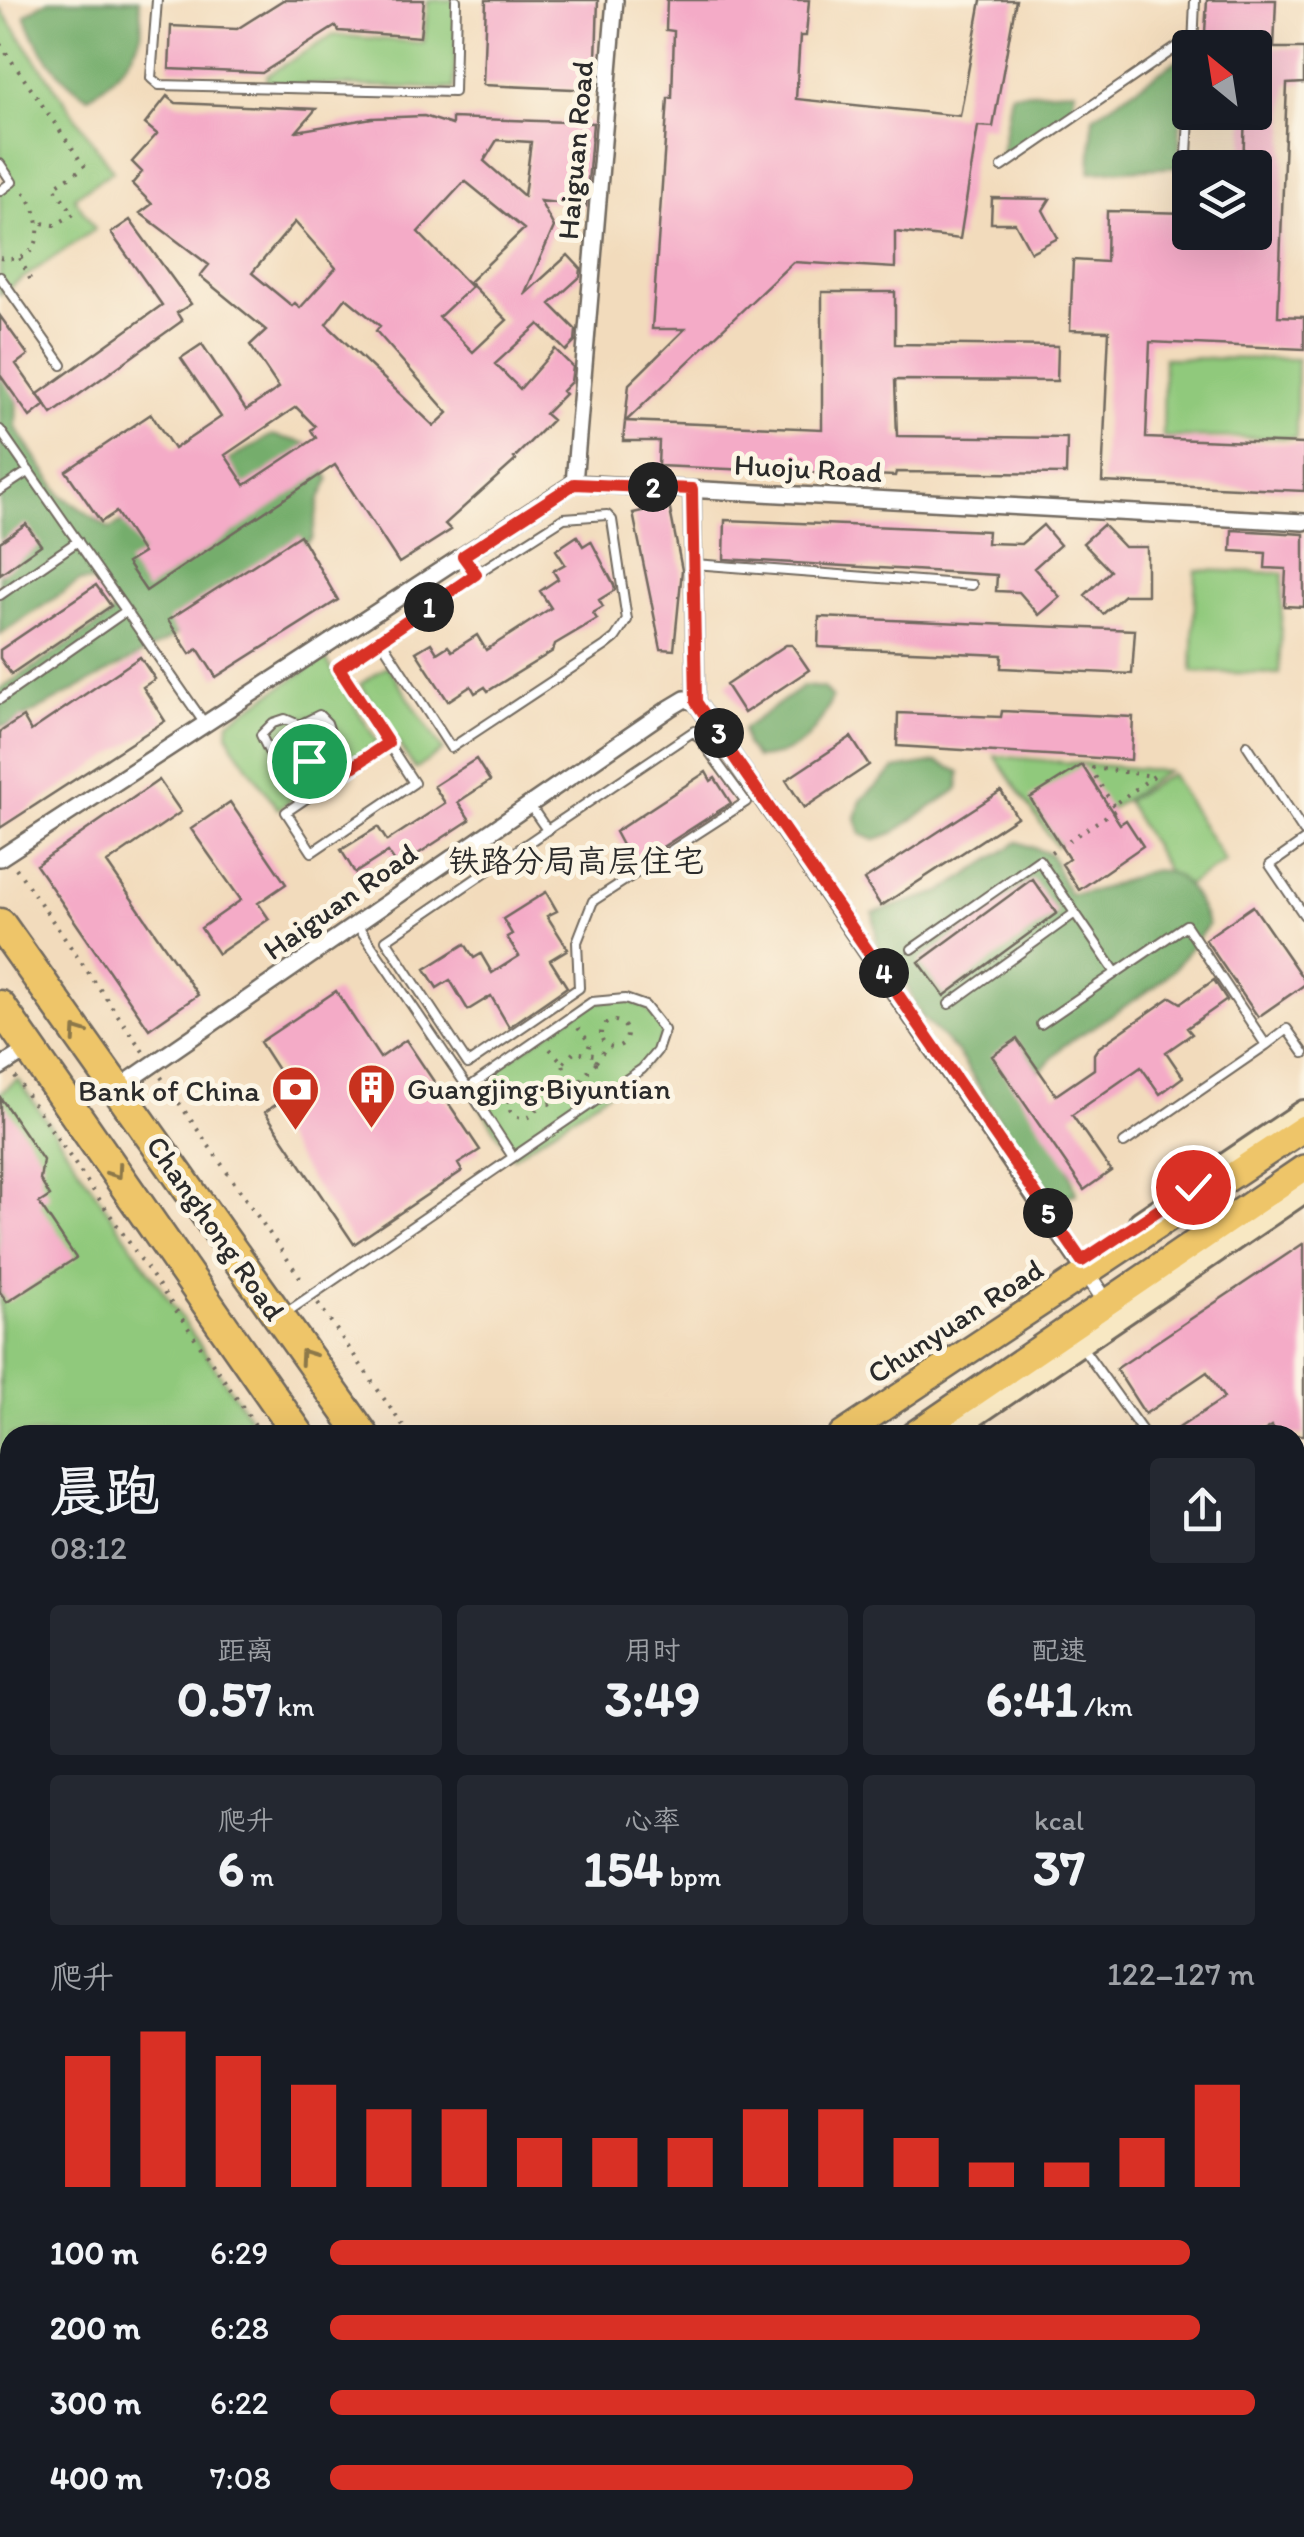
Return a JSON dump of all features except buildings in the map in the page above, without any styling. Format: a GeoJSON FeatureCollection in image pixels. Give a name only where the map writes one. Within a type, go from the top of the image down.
{"type":"FeatureCollection","features":[{"type":"Feature","properties":{"kind":"highway","name":"Changhong Road"},"geometry":{"type":"LineString","coordinates":[[0,924],[356,1425]]}},
{"type":"Feature","properties":{"kind":"highway","name":"Changhong Road"},"geometry":{"type":"LineString","coordinates":[[0,1006],[292,1425]]}},
{"type":"Feature","properties":{"kind":"main road","name":"Chunyuan Road"},"geometry":{"type":"LineString","coordinates":[[856,1425],[1085,1267],[1304,1128]]}},
{"type":"Feature","properties":{"kind":"main road"},"geometry":{"type":"LineString","coordinates":[[928,1425],[1304,1168]]}},
{"type":"Feature","properties":{"kind":"street","name":"Haiguan Road"},"geometry":{"type":"LineString","coordinates":[[574,484],[615,0]]}},
{"type":"Feature","properties":{"kind":"street","name":"Huoju Road"},"geometry":{"type":"LineString","coordinates":[[574,484],[1304,522]]}},
{"type":"Feature","properties":{"kind":"street"},"geometry":{"type":"LineString","coordinates":[[3,856],[574,484]]}},
{"type":"Feature","properties":{"kind":"street"},"geometry":{"type":"LineString","coordinates":[[692,489],[696,702],[1107,1303]]}},
{"type":"Feature","properties":{"kind":"street","name":"Haiguan Road"},"geometry":{"type":"LineString","coordinates":[[117,1089],[670,708],[685,699],[696,702]]}},
{"type":"Feature","properties":{"kind":"street"},"geometry":{"type":"LineString","coordinates":[[1,1067],[30,1048]]}},
{"type":"Feature","properties":{"kind":"street"},"geometry":{"type":"LineString","coordinates":[[839,1425],[1085,1267],[1304,1112]]}},
{"type":"Feature","properties":{"kind":"street"},"geometry":{"type":"LineString","coordinates":[[960,1425],[1304,1191]]}},
{"type":"Feature","properties":{"kind":"lane"},"geometry":{"type":"LineString","coordinates":[[157,0],[151,78],[159,86],[454,92],[456,0]]}},
{"type":"Feature","properties":{"kind":"lane"},"geometry":{"type":"LineString","coordinates":[[1194,30],[1195,0]]}},
{"type":"Feature","properties":{"kind":"lane"},"geometry":{"type":"LineString","coordinates":[[1002,167],[1172,51]]}},
{"type":"Feature","properties":{"kind":"lane"},"geometry":{"type":"LineString","coordinates":[[0,164],[12,182],[4,188]]}},
{"type":"Feature","properties":{"kind":"lane"},"geometry":{"type":"LineString","coordinates":[[0,278],[62,366]]}},
{"type":"Feature","properties":{"kind":"lane"},"geometry":{"type":"LineString","coordinates":[[0,430],[206,724]]}},
{"type":"Feature","properties":{"kind":"lane"},"geometry":{"type":"LineString","coordinates":[[0,490],[29,471]]}},
{"type":"Feature","properties":{"kind":"lane"},"geometry":{"type":"LineString","coordinates":[[381,640],[452,748],[605,646],[627,620],[612,520],[607,515],[564,518],[476,574],[339,668],[388,743],[414,783],[312,852],[286,812],[388,743]]}},
{"type":"Feature","properties":{"kind":"lane"},"geometry":{"type":"LineString","coordinates":[[0,595],[78,541]]}},
{"type":"Feature","properties":{"kind":"lane"},"geometry":{"type":"LineString","coordinates":[[463,556],[476,574]]}},
{"type":"Feature","properties":{"kind":"lane"},"geometry":{"type":"LineString","coordinates":[[694,564],[972,585]]}},
{"type":"Feature","properties":{"kind":"lane"},"geometry":{"type":"LineString","coordinates":[[0,698],[126,611]]}},
{"type":"Feature","properties":{"kind":"lane"},"geometry":{"type":"LineString","coordinates":[[302,773],[286,773],[274,762],[261,735],[273,723],[285,719],[299,724],[318,715],[332,735],[319,749],[320,756]]}},
{"type":"Feature","properties":{"kind":"lane"},"geometry":{"type":"LineString","coordinates":[[694,732],[746,802],[594,901],[577,942],[580,988],[468,1064],[386,940],[548,830],[694,732]]}},
{"type":"Feature","properties":{"kind":"lane"},"geometry":{"type":"LineString","coordinates":[[1247,745],[1304,832]]}},
{"type":"Feature","properties":{"kind":"lane"},"geometry":{"type":"LineString","coordinates":[[320,756],[348,770]]}},
{"type":"Feature","properties":{"kind":"lane"},"geometry":{"type":"LineString","coordinates":[[302,773],[309,761],[320,756]]}},
{"type":"Feature","properties":{"kind":"lane"},"geometry":{"type":"LineString","coordinates":[[302,773],[312,795]]}},
{"type":"Feature","properties":{"kind":"lane"},"geometry":{"type":"LineString","coordinates":[[529,804],[548,830]]}},
{"type":"Feature","properties":{"kind":"lane"},"geometry":{"type":"LineString","coordinates":[[1304,841],[1270,865],[1304,915]]}},
{"type":"Feature","properties":{"kind":"lane"},"geometry":{"type":"LineString","coordinates":[[912,949],[1039,860],[1116,973]]}},
{"type":"Feature","properties":{"kind":"lane"},"geometry":{"type":"LineString","coordinates":[[949,1004],[1075,914]]}},
{"type":"Feature","properties":{"kind":"lane"},"geometry":{"type":"LineString","coordinates":[[356,923],[513,1158]]}},
{"type":"Feature","properties":{"kind":"lane"},"geometry":{"type":"LineString","coordinates":[[1041,1024],[1186,925],[1266,1045]]}},
{"type":"Feature","properties":{"kind":"lane"},"geometry":{"type":"LineString","coordinates":[[279,1317],[642,1069],[656,1051],[664,1030],[645,1006],[625,1000],[592,1002],[468,1088]]}},
{"type":"Feature","properties":{"kind":"lane"},"geometry":{"type":"LineString","coordinates":[[1124,1144],[1288,1029],[1304,1053]]}},
{"type":"Feature","properties":{"kind":"lane"},"geometry":{"type":"LineString","coordinates":[[1079,1344],[1138,1425]]}},
{"type":"Feature","properties":{"kind":"path"},"geometry":{"type":"LineString","coordinates":[[0,44],[85,167],[54,187],[74,214],[54,225],[40,223]]}},
{"type":"Feature","properties":{"kind":"path"},"geometry":{"type":"LineString","coordinates":[[0,258],[20,258],[32,248],[40,223],[39,214],[25,192],[4,188]]}},
{"type":"Feature","properties":{"kind":"path"},"geometry":{"type":"LineString","coordinates":[[20,258],[31,280]]}},
{"type":"Feature","properties":{"kind":"path"},"geometry":{"type":"LineString","coordinates":[[1039,860],[1117,809],[1114,805],[1092,774],[1092,768],[1154,776],[1114,805]]}},
{"type":"Feature","properties":{"kind":"path"},"geometry":{"type":"LineString","coordinates":[[3,856],[402,1425]]}},
{"type":"Feature","properties":{"kind":"path"},"geometry":{"type":"LineString","coordinates":[[581,1010],[574,1022],[590,1043],[587,1052]]}},
{"type":"Feature","properties":{"kind":"path"},"geometry":{"type":"LineString","coordinates":[[538,1105],[549,1104],[578,1084],[602,1049],[623,1042],[626,1034],[620,1023],[612,1022],[602,1028],[601,1036],[608,1045]]}},
{"type":"Feature","properties":{"kind":"path"},"geometry":{"type":"LineString","coordinates":[[541,1037],[562,1063],[566,1078],[578,1084]]}},
{"type":"Feature","properties":{"kind":"path"},"geometry":{"type":"LineString","coordinates":[[562,1063],[574,1052],[594,1055],[596,1062]]}},
{"type":"Feature","properties":{"kind":"path"},"geometry":{"type":"LineString","coordinates":[[1,1067],[18,1080],[255,1425]]}},
{"type":"Feature","properties":{"kind":"path"},"geometry":{"type":"LineString","coordinates":[[522,1088],[536,1095],[538,1105],[530,1117],[520,1118],[510,1111],[509,1102],[513,1093],[522,1088]]}},
{"type":"Feature","properties":{"kind":"green space"},"geometry":{"type":"Polygon","coordinates":[[[49,0],[139,0],[142,30],[137,44],[120,70],[88,97],[58,71],[42,50],[25,15],[49,0]]]}},
{"type":"Feature","properties":{"kind":"green space"},"geometry":{"type":"Polygon","coordinates":[[[428,0],[457,0],[454,89],[267,83],[267,75],[334,35],[424,43],[428,0]]]}},
{"type":"Feature","properties":{"kind":"green space"},"geometry":{"type":"Polygon","coordinates":[[[0,8],[113,171],[74,197],[95,229],[0,294],[0,191],[12,182],[0,164],[0,8]]]}},
{"type":"Feature","properties":{"kind":"green space"},"geometry":{"type":"Polygon","coordinates":[[[1172,64],[1172,130],[1180,130],[1179,150],[1172,150],[1172,167],[1090,172],[1093,117],[1172,64]]]}},
{"type":"Feature","properties":{"kind":"green space"},"geometry":{"type":"Polygon","coordinates":[[[1075,90],[1072,109],[1000,160],[1011,93],[1075,90]]]}},
{"type":"Feature","properties":{"kind":"green space"},"geometry":{"type":"Polygon","coordinates":[[[0,349],[17,399],[16,428],[61,495],[110,529],[272,435],[313,445],[329,479],[319,501],[312,538],[274,577],[164,642],[10,725],[0,726],[0,689],[109,618],[114,609],[109,597],[94,582],[80,581],[0,635],[0,349]]]}},
{"type":"Feature","properties":{"kind":"green space"},"geometry":{"type":"Polygon","coordinates":[[[1164,358],[1297,359],[1296,438],[1163,437],[1164,358]]]}},
{"type":"Feature","properties":{"kind":"green space"},"geometry":{"type":"Polygon","coordinates":[[[1196,570],[1283,573],[1279,674],[1192,672],[1196,570]]]}},
{"type":"Feature","properties":{"kind":"green space"},"geometry":{"type":"Polygon","coordinates":[[[325,658],[378,743],[278,809],[233,745],[229,721],[325,658]]]}},
{"type":"Feature","properties":{"kind":"green space"},"geometry":{"type":"Polygon","coordinates":[[[388,666],[443,751],[415,769],[360,684],[388,666]]]}},
{"type":"Feature","properties":{"kind":"green space"},"geometry":{"type":"Polygon","coordinates":[[[804,686],[823,688],[832,698],[820,722],[794,748],[756,758],[746,745],[743,729],[804,686]]]}},
{"type":"Feature","properties":{"kind":"green space"},"geometry":{"type":"Polygon","coordinates":[[[995,756],[1167,771],[1056,846],[995,756]]]}},
{"type":"Feature","properties":{"kind":"green space"},"geometry":{"type":"Polygon","coordinates":[[[937,762],[960,772],[958,789],[893,833],[874,840],[861,834],[856,818],[861,800],[895,769],[937,762]]]}},
{"type":"Feature","properties":{"kind":"green space"},"geometry":{"type":"Polygon","coordinates":[[[1171,774],[1225,862],[1179,890],[1126,801],[1171,774]]]}},
{"type":"Feature","properties":{"kind":"green space"},"geometry":{"type":"Polygon","coordinates":[[[1018,842],[1050,854],[1069,894],[1164,871],[1179,878],[1193,895],[1208,925],[1156,986],[1063,1046],[1030,1082],[1064,1147],[1076,1194],[1057,1198],[1022,1156],[958,1053],[921,1016],[902,976],[878,949],[873,913],[941,892],[1018,842]]]}},
{"type":"Feature","properties":{"kind":"green space"},"geometry":{"type":"Polygon","coordinates":[[[625,999],[645,1006],[664,1030],[657,1051],[642,1069],[513,1157],[468,1088],[592,1002],[625,999]]]}},
{"type":"Feature","properties":{"kind":"green space"},"geometry":{"type":"Polygon","coordinates":[[[18,1079],[255,1425],[0,1425],[0,1093],[18,1079]]]}},
{"type":"Feature","properties":{"kind":"place","name":"Guangjing·Biyuntian"},"geometry":{"type":"Point","coordinates":[372,1130]}},
{"type":"Feature","properties":{"kind":"place","name":"Bank of China"},"geometry":{"type":"Point","coordinates":[295,1132]}},
{"type":"Feature","properties":{"kind":"district","name":"铁路分局高层住宅"},"geometry":{"type":"Point","coordinates":[576,861]}},
{"type":"Feature","properties":{"kind":"route"},"geometry":{"type":"LineString","coordinates":[[309,761],[320,756],[348,770],[388,743],[339,668],[476,574],[463,556],[574,484],[692,489],[696,702],[1082,1261],[1193,1187]]}}]}
